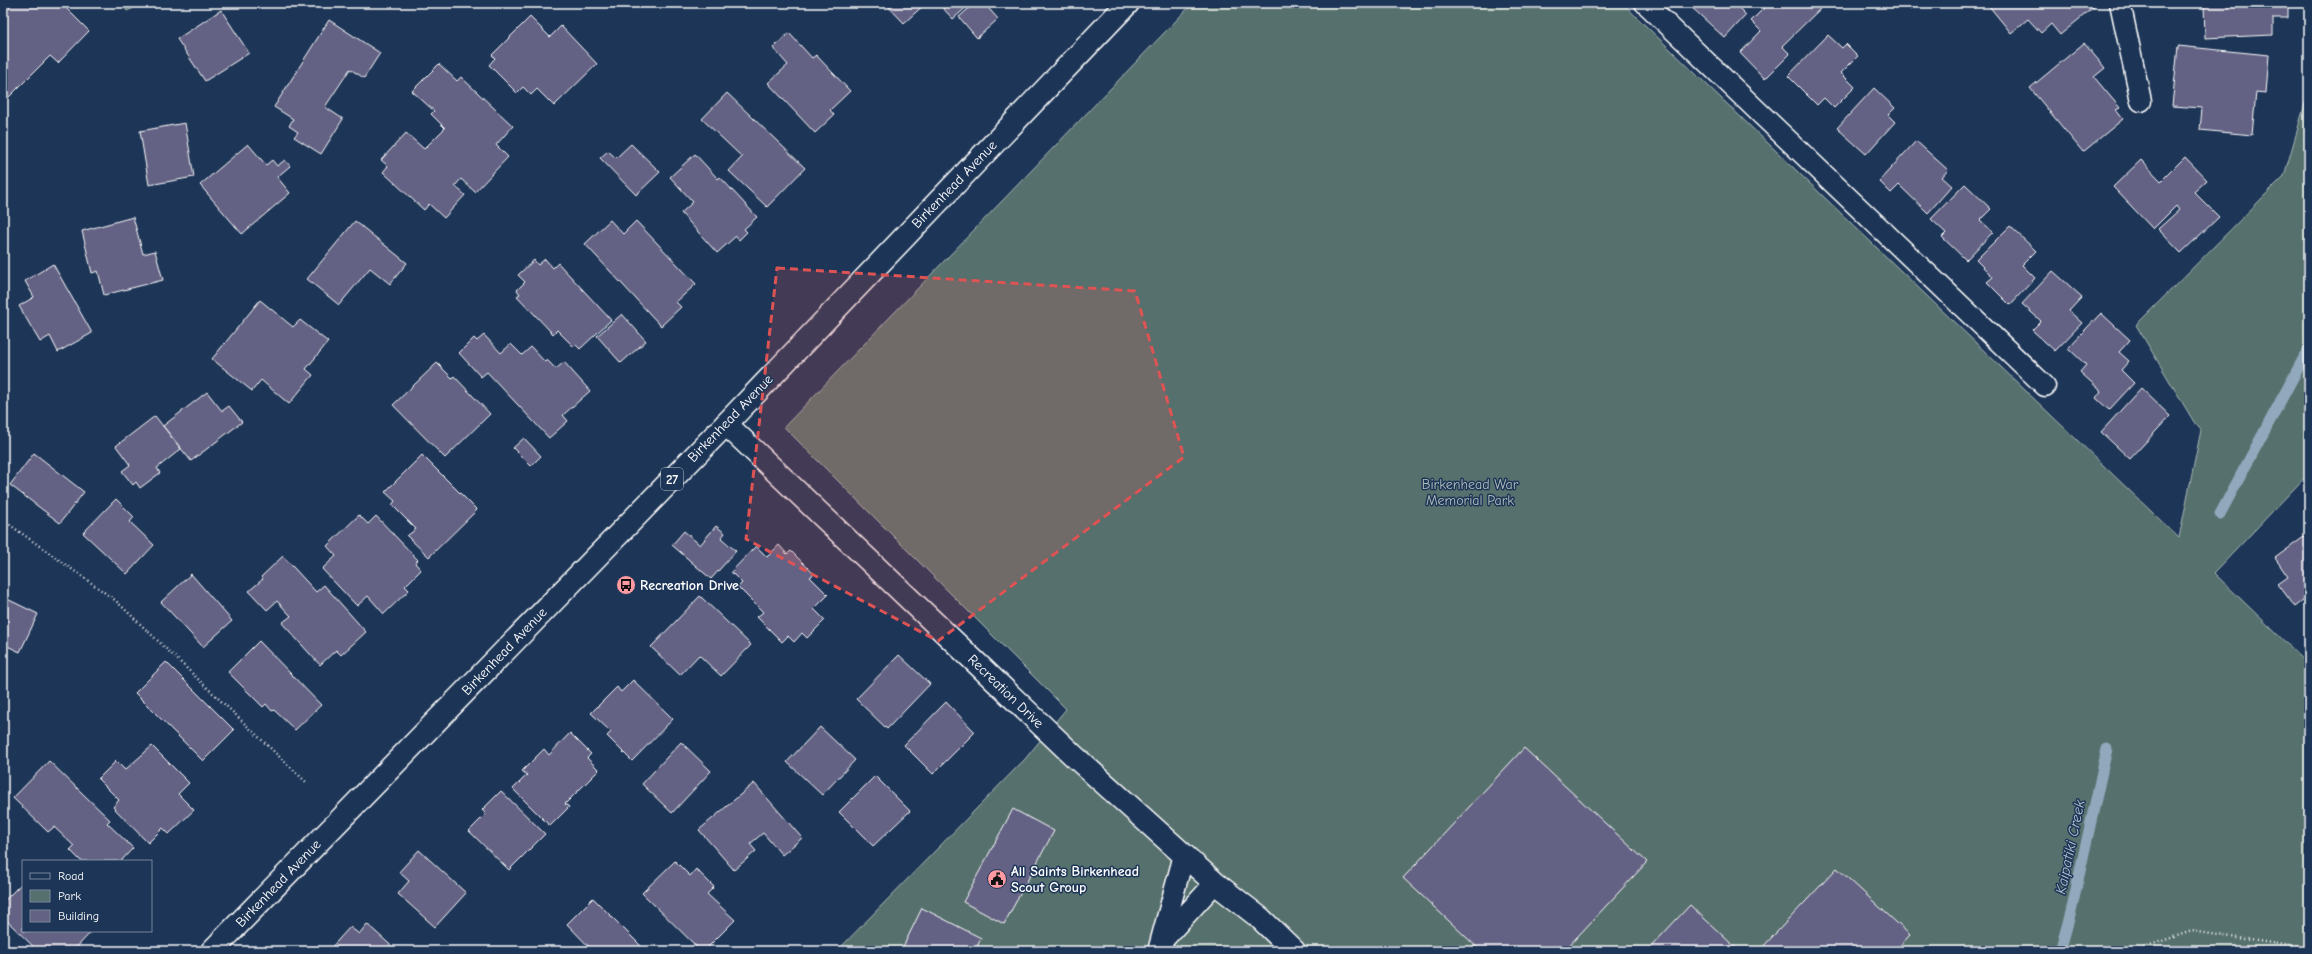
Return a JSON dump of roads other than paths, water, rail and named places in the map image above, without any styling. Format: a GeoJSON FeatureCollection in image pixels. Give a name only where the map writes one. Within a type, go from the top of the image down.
{"type":"FeatureCollection","features":[{"type":"Feature","properties":{"kind":"main road","name":"Birkenhead Avenue"},"geometry":{"type":"LineString","coordinates":[[212,951],[726,424],[1128,3]]}},
{"type":"Feature","properties":{"kind":"main road","name":"Recreation Drive"},"geometry":{"type":"LineString","coordinates":[[726,424],[1075,757],[1214,883],[1260,918],[1294,951]]}},
{"type":"Feature","properties":{"kind":"lane"},"geometry":{"type":"LineString","coordinates":[[1645,3],[2044,386]]}},
{"type":"Feature","properties":{"kind":"lane"},"geometry":{"type":"LineString","coordinates":[[2120,3],[2141,101]]}},
{"type":"Feature","properties":{"kind":"lane"},"geometry":{"type":"LineString","coordinates":[[1160,946],[1173,891],[1184,856]]}},
{"type":"Feature","properties":{"kind":"lane"},"geometry":{"type":"LineString","coordinates":[[1160,946],[1214,883]]}},
{"type":"Feature","properties":{"kind":"waterway"},"geometry":{"type":"LineString","coordinates":[[2220,514],[2309,348]]}},
{"type":"Feature","properties":{"kind":"waterway","name":"Kaipatiki Creek"},"geometry":{"type":"LineString","coordinates":[[2060,951],[2071,912],[2107,749]]}},
{"type":"Feature","properties":{"kind":"place","name":"Recreation Drive"},"geometry":{"type":"Point","coordinates":[626,585]}},
{"type":"Feature","properties":{"kind":"place","name":"All Saints Birkenhead Scout Group"},"geometry":{"type":"Point","coordinates":[997,879]}},
{"type":"Feature","properties":{"kind":"park label","name":"Birkenhead War Memorial Park"},"geometry":{"type":"Point","coordinates":[1470,492]}}]}
